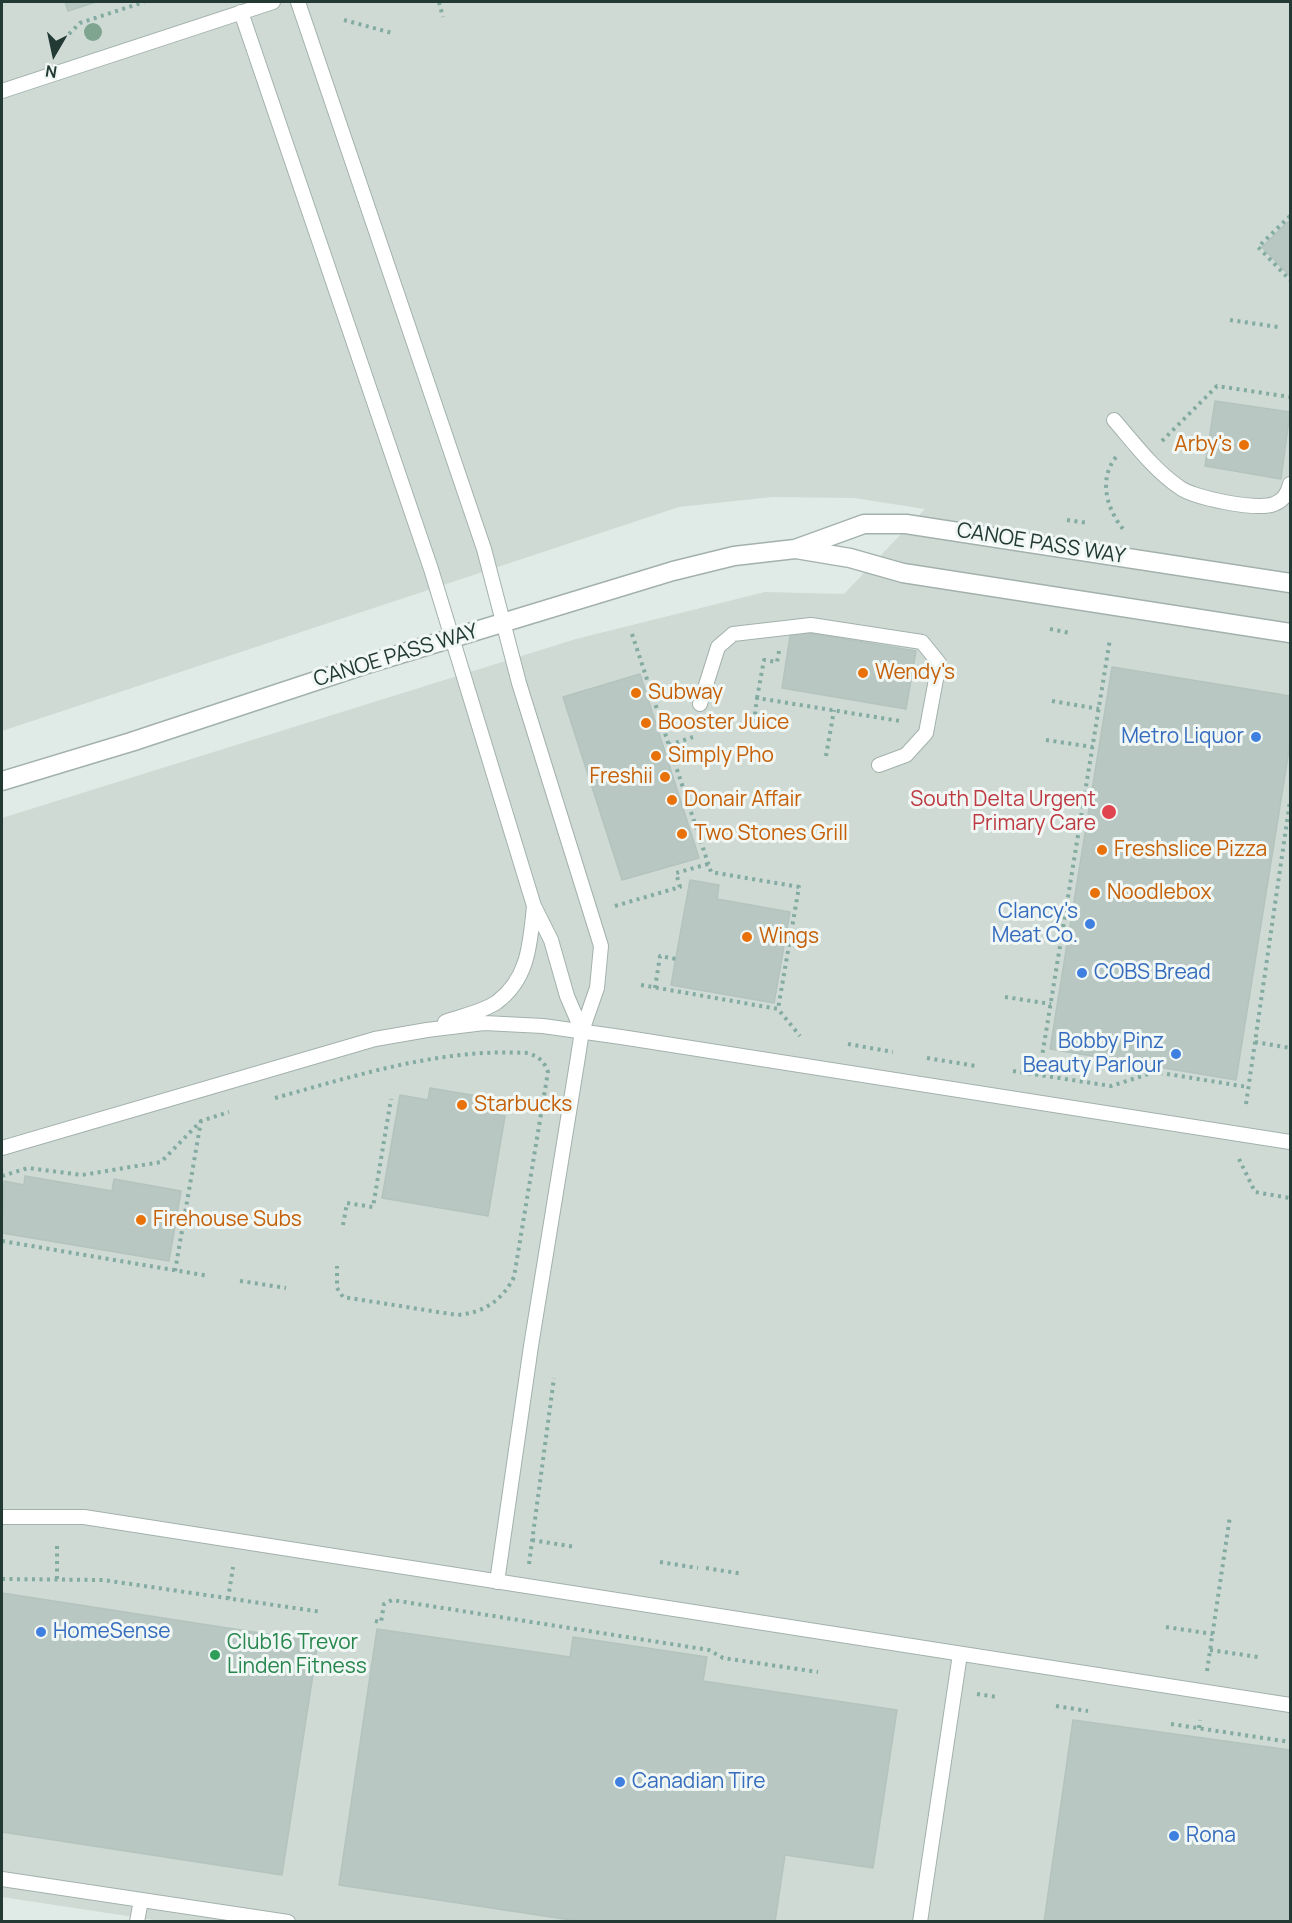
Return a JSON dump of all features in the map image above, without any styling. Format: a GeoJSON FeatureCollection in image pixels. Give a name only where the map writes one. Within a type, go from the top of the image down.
{"type":"FeatureCollection","features":[{"type":"Feature","properties":{"kind":"street","name":"CANOE PASS WAY"},"geometry":{"type":"LineString","coordinates":[[2,781],[451,638],[673,571],[734,556],[795,549],[864,524],[906,524],[1290,583]]}},
{"type":"Feature","properties":{"kind":"street","name":"CANOE PASS WAY"},"geometry":{"type":"LineString","coordinates":[[795,549],[850,558],[903,573],[1290,633]]}},
{"type":"Feature","properties":{"kind":"lane"},"geometry":{"type":"LineString","coordinates":[[2,92],[273,2]]}},
{"type":"Feature","properties":{"kind":"lane"},"geometry":{"type":"LineString","coordinates":[[298,2],[484,549],[519,683],[601,946],[597,988],[582,1031],[531,1346],[497,1582]]}},
{"type":"Feature","properties":{"kind":"lane"},"geometry":{"type":"LineString","coordinates":[[241,12],[431,569],[534,906],[551,940],[567,996],[582,1031]]}},
{"type":"Feature","properties":{"kind":"lane"},"geometry":{"type":"LineString","coordinates":[[1114,420],[1163,474],[1181,489],[1198,496],[1259,507],[1272,506],[1281,501],[1290,484]]}},
{"type":"Feature","properties":{"kind":"lane"},"geometry":{"type":"LineString","coordinates":[[700,704],[718,647],[732,633],[811,625],[922,642],[939,663],[926,734],[906,755],[879,765]]}},
{"type":"Feature","properties":{"kind":"lane"},"geometry":{"type":"LineString","coordinates":[[427,1030],[496,1003],[519,980],[529,954],[534,906]]}},
{"type":"Feature","properties":{"kind":"lane"},"geometry":{"type":"LineString","coordinates":[[2,1148],[375,1039],[484,1023],[535,1025],[582,1031],[1290,1142]]}},
{"type":"Feature","properties":{"kind":"lane"},"geometry":{"type":"LineString","coordinates":[[2,1517],[84,1517],[1290,1705]]}},
{"type":"Feature","properties":{"kind":"lane"},"geometry":{"type":"LineString","coordinates":[[920,1922],[960,1654]]}},
{"type":"Feature","properties":{"kind":"lane"},"geometry":{"type":"LineString","coordinates":[[2,1879],[288,1922]]}},
{"type":"Feature","properties":{"kind":"lane"},"geometry":{"type":"LineString","coordinates":[[137,1922],[141,1900]]}},
{"type":"Feature","properties":{"kind":"path"},"geometry":{"type":"LineString","coordinates":[[69,34],[80,23],[144,2]]}},
{"type":"Feature","properties":{"kind":"path"},"geometry":{"type":"LineString","coordinates":[[438,2],[443,17]]}},
{"type":"Feature","properties":{"kind":"path"},"geometry":{"type":"LineString","coordinates":[[344,20],[392,33]]}},
{"type":"Feature","properties":{"kind":"path"},"geometry":{"type":"LineString","coordinates":[[1290,216],[1258,247],[1290,280]]}},
{"type":"Feature","properties":{"kind":"path"},"geometry":{"type":"LineString","coordinates":[[1230,320],[1278,327]]}},
{"type":"Feature","properties":{"kind":"path"},"geometry":{"type":"LineString","coordinates":[[1158,444],[1216,386],[1290,397]]}},
{"type":"Feature","properties":{"kind":"path"},"geometry":{"type":"LineString","coordinates":[[1121,452],[1110,464],[1106,489],[1110,512],[1123,529]]}},
{"type":"Feature","properties":{"kind":"path"},"geometry":{"type":"LineString","coordinates":[[1067,520],[1088,523]]}},
{"type":"Feature","properties":{"kind":"path"},"geometry":{"type":"LineString","coordinates":[[1050,630],[1070,633]]}},
{"type":"Feature","properties":{"kind":"path"},"geometry":{"type":"LineString","coordinates":[[632,634],[711,872],[799,887],[778,1009]]}},
{"type":"Feature","properties":{"kind":"path"},"geometry":{"type":"LineString","coordinates":[[1039,1075],[1110,639]]}},
{"type":"Feature","properties":{"kind":"path"},"geometry":{"type":"LineString","coordinates":[[754,722],[764,660],[777,662],[779,647]]}},
{"type":"Feature","properties":{"kind":"path"},"geometry":{"type":"LineString","coordinates":[[757,698],[900,721]]}},
{"type":"Feature","properties":{"kind":"path"},"geometry":{"type":"LineString","coordinates":[[1052,701],[1099,709]]}},
{"type":"Feature","properties":{"kind":"path"},"geometry":{"type":"LineString","coordinates":[[826,756],[834,710]]}},
{"type":"Feature","properties":{"kind":"path"},"geometry":{"type":"LineString","coordinates":[[669,745],[693,737]]}},
{"type":"Feature","properties":{"kind":"path"},"geometry":{"type":"LineString","coordinates":[[1046,740],[1093,747]]}},
{"type":"Feature","properties":{"kind":"path"},"geometry":{"type":"LineString","coordinates":[[1246,1104],[1290,801]]}},
{"type":"Feature","properties":{"kind":"path"},"geometry":{"type":"LineString","coordinates":[[615,906],[680,887],[676,873],[708,864]]}},
{"type":"Feature","properties":{"kind":"path"},"geometry":{"type":"LineString","coordinates":[[655,988],[660,956],[676,959]]}},
{"type":"Feature","properties":{"kind":"path"},"geometry":{"type":"LineString","coordinates":[[641,985],[778,1009],[800,1036]]}},
{"type":"Feature","properties":{"kind":"path"},"geometry":{"type":"LineString","coordinates":[[1005,997],[1051,1004]]}},
{"type":"Feature","properties":{"kind":"path"},"geometry":{"type":"LineString","coordinates":[[1255,1042],[1290,1048]]}},
{"type":"Feature","properties":{"kind":"path"},"geometry":{"type":"LineString","coordinates":[[848,1044],[893,1052]]}},
{"type":"Feature","properties":{"kind":"path"},"geometry":{"type":"LineString","coordinates":[[275,1098],[391,1066],[441,1057],[528,1053],[538,1056],[548,1072],[514,1277],[508,1290],[499,1299],[472,1314],[457,1316],[343,1297],[337,1288],[337,1266]]}},
{"type":"Feature","properties":{"kind":"path"},"geometry":{"type":"LineString","coordinates":[[927,1058],[976,1066]]}},
{"type":"Feature","properties":{"kind":"path"},"geometry":{"type":"LineString","coordinates":[[544,1063],[551,1059]]}},
{"type":"Feature","properties":{"kind":"path"},"geometry":{"type":"LineString","coordinates":[[1012,1071],[1111,1086],[1155,1072],[1248,1087]]}},
{"type":"Feature","properties":{"kind":"path"},"geometry":{"type":"LineString","coordinates":[[343,1225],[347,1203],[373,1207],[391,1098]]}},
{"type":"Feature","properties":{"kind":"path"},"geometry":{"type":"LineString","coordinates":[[2,1176],[28,1168],[82,1175],[161,1162],[201,1120],[230,1112]]}},
{"type":"Feature","properties":{"kind":"path"},"geometry":{"type":"LineString","coordinates":[[175,1271],[201,1120]]}},
{"type":"Feature","properties":{"kind":"path"},"geometry":{"type":"LineString","coordinates":[[1239,1159],[1255,1192],[1290,1198]]}},
{"type":"Feature","properties":{"kind":"path"},"geometry":{"type":"LineString","coordinates":[[2,1241],[209,1276]]}},
{"type":"Feature","properties":{"kind":"path"},"geometry":{"type":"LineString","coordinates":[[240,1281],[286,1288]]}},
{"type":"Feature","properties":{"kind":"path"},"geometry":{"type":"LineString","coordinates":[[531,1567],[528,1562],[554,1378]]}},
{"type":"Feature","properties":{"kind":"path"},"geometry":{"type":"LineString","coordinates":[[1206,1677],[1230,1516]]}},
{"type":"Feature","properties":{"kind":"path"},"geometry":{"type":"LineString","coordinates":[[532,1540],[574,1547]]}},
{"type":"Feature","properties":{"kind":"path"},"geometry":{"type":"LineString","coordinates":[[57,1546],[57,1580]]}},
{"type":"Feature","properties":{"kind":"path"},"geometry":{"type":"LineString","coordinates":[[660,1562],[698,1568]]}},
{"type":"Feature","properties":{"kind":"path"},"geometry":{"type":"LineString","coordinates":[[228,1599],[233,1567]]}},
{"type":"Feature","properties":{"kind":"path"},"geometry":{"type":"LineString","coordinates":[[706,1568],[743,1574]]}},
{"type":"Feature","properties":{"kind":"path"},"geometry":{"type":"LineString","coordinates":[[2,1579],[104,1580],[322,1612]]}},
{"type":"Feature","properties":{"kind":"path"},"geometry":{"type":"LineString","coordinates":[[375,1621],[381,1622],[384,1604],[392,1600],[709,1650],[723,1658],[818,1672]]}},
{"type":"Feature","properties":{"kind":"path"},"geometry":{"type":"LineString","coordinates":[[520,1620],[521,1614]]}},
{"type":"Feature","properties":{"kind":"path"},"geometry":{"type":"LineString","coordinates":[[1166,1627],[1213,1634]]}},
{"type":"Feature","properties":{"kind":"path"},"geometry":{"type":"LineString","coordinates":[[1210,1650],[1258,1658]]}},
{"type":"Feature","properties":{"kind":"path"},"geometry":{"type":"LineString","coordinates":[[976,1694],[997,1697]]}},
{"type":"Feature","properties":{"kind":"path"},"geometry":{"type":"LineString","coordinates":[[1056,1706],[1088,1711]]}},
{"type":"Feature","properties":{"kind":"path"},"geometry":{"type":"LineString","coordinates":[[1198,1728],[1200,1720]]}},
{"type":"Feature","properties":{"kind":"path"},"geometry":{"type":"LineString","coordinates":[[1171,1724],[1290,1742]]}},
{"type":"Feature","properties":{"kind":"shaded area"},"geometry":{"type":"Polygon","coordinates":[[[2,2],[1290,2],[1290,1921],[167,1922],[2,1897],[2,818],[576,639],[765,592],[844,594],[925,509],[854,498],[772,497],[679,507],[2,731],[2,2]]]}},
{"type":"Feature","properties":{"kind":"building"},"geometry":{"type":"Polygon","coordinates":[[[65,2],[96,2],[68,11],[65,2]]]}},
{"type":"Feature","properties":{"kind":"building"},"geometry":{"type":"Polygon","coordinates":[[[1290,220],[1290,276],[1262,247],[1290,220]]]}},
{"type":"Feature","properties":{"kind":"building"},"geometry":{"type":"Polygon","coordinates":[[[1215,401],[1290,412],[1281,479],[1205,466],[1215,401]]]}},
{"type":"Feature","properties":{"kind":"building"},"geometry":{"type":"Polygon","coordinates":[[[791,630],[916,651],[906,709],[782,688],[791,630]]]}},
{"type":"Feature","properties":{"kind":"building"},"geometry":{"type":"Polygon","coordinates":[[[1112,667],[1290,696],[1290,744],[1236,1080],[1050,1049],[1112,667]]]}},
{"type":"Feature","properties":{"kind":"building"},"geometry":{"type":"Polygon","coordinates":[[[640,674],[699,858],[622,880],[563,697],[640,674]]]}},
{"type":"Feature","properties":{"kind":"building"},"geometry":{"type":"Polygon","coordinates":[[[690,880],[719,885],[717,899],[790,912],[774,1003],[671,985],[690,880]]]}},
{"type":"Feature","properties":{"kind":"building"},"geometry":{"type":"Polygon","coordinates":[[[430,1088],[495,1099],[493,1114],[505,1116],[488,1216],[382,1198],[400,1095],[428,1100],[430,1088]]]}},
{"type":"Feature","properties":{"kind":"building"},"geometry":{"type":"Polygon","coordinates":[[[25,1176],[112,1191],[114,1179],[181,1191],[169,1261],[2,1233],[4,1181],[24,1185],[25,1176]]]}},
{"type":"Feature","properties":{"kind":"building"},"geometry":{"type":"Polygon","coordinates":[[[2,1593],[318,1642],[282,1875],[2,1832],[2,1593]]]}},
{"type":"Feature","properties":{"kind":"building","name":"Canadian Tire"},"geometry":{"type":"Polygon","coordinates":[[[377,1629],[570,1657],[573,1637],[707,1657],[703,1681],[897,1710],[873,1868],[785,1855],[775,1922],[584,1922],[339,1885],[377,1629]]]}},
{"type":"Feature","properties":{"kind":"building","name":"Rona"},"geometry":{"type":"Polygon","coordinates":[[[1073,1720],[1290,1750],[1290,1922],[1044,1922],[1073,1720]]]}},
{"type":"Feature","properties":{"kind":"place","name":"Arby's"},"geometry":{"type":"Point","coordinates":[1244,445]}},
{"type":"Feature","properties":{"kind":"place","name":"Wendy's"},"geometry":{"type":"Point","coordinates":[863,673]}},
{"type":"Feature","properties":{"kind":"place","name":"Subway"},"geometry":{"type":"Point","coordinates":[636,693]}},
{"type":"Feature","properties":{"kind":"place","name":"Booster Juice"},"geometry":{"type":"Point","coordinates":[646,723]}},
{"type":"Feature","properties":{"kind":"place","name":"Metro Liquor"},"geometry":{"type":"Point","coordinates":[1256,737]}},
{"type":"Feature","properties":{"kind":"place","name":"Simply Pho"},"geometry":{"type":"Point","coordinates":[656,756]}},
{"type":"Feature","properties":{"kind":"place","name":"Freshii"},"geometry":{"type":"Point","coordinates":[665,777]}},
{"type":"Feature","properties":{"kind":"place","name":"Donair Affair"},"geometry":{"type":"Point","coordinates":[672,800]}},
{"type":"Feature","properties":{"kind":"place","name":"South Delta Urgent Primary Care"},"geometry":{"type":"Point","coordinates":[1109,812]}},
{"type":"Feature","properties":{"kind":"place","name":"Two Stones Grill"},"geometry":{"type":"Point","coordinates":[682,834]}},
{"type":"Feature","properties":{"kind":"place","name":"Freshslice Pizza"},"geometry":{"type":"Point","coordinates":[1102,850]}},
{"type":"Feature","properties":{"kind":"place","name":"Noodlebox"},"geometry":{"type":"Point","coordinates":[1095,893]}},
{"type":"Feature","properties":{"kind":"place","name":"Clancy's Meat Co."},"geometry":{"type":"Point","coordinates":[1090,924]}},
{"type":"Feature","properties":{"kind":"place","name":"Wings"},"geometry":{"type":"Point","coordinates":[747,937]}},
{"type":"Feature","properties":{"kind":"place","name":"COBS Bread"},"geometry":{"type":"Point","coordinates":[1082,973]}},
{"type":"Feature","properties":{"kind":"place","name":"Bobby Pinz Beauty Parlour"},"geometry":{"type":"Point","coordinates":[1176,1054]}},
{"type":"Feature","properties":{"kind":"place","name":"Starbucks"},"geometry":{"type":"Point","coordinates":[462,1105]}},
{"type":"Feature","properties":{"kind":"place","name":"Firehouse Subs"},"geometry":{"type":"Point","coordinates":[141,1220]}},
{"type":"Feature","properties":{"kind":"place","name":"HomeSense"},"geometry":{"type":"Point","coordinates":[41,1632]}},
{"type":"Feature","properties":{"kind":"place","name":"Club16 Trevor Linden Fitness"},"geometry":{"type":"Point","coordinates":[215,1655]}},
{"type":"Feature","properties":{"kind":"place","name":"Canadian Tire"},"geometry":{"type":"Point","coordinates":[620,1782]}},
{"type":"Feature","properties":{"kind":"place","name":"Rona"},"geometry":{"type":"Point","coordinates":[1174,1836]}}]}
